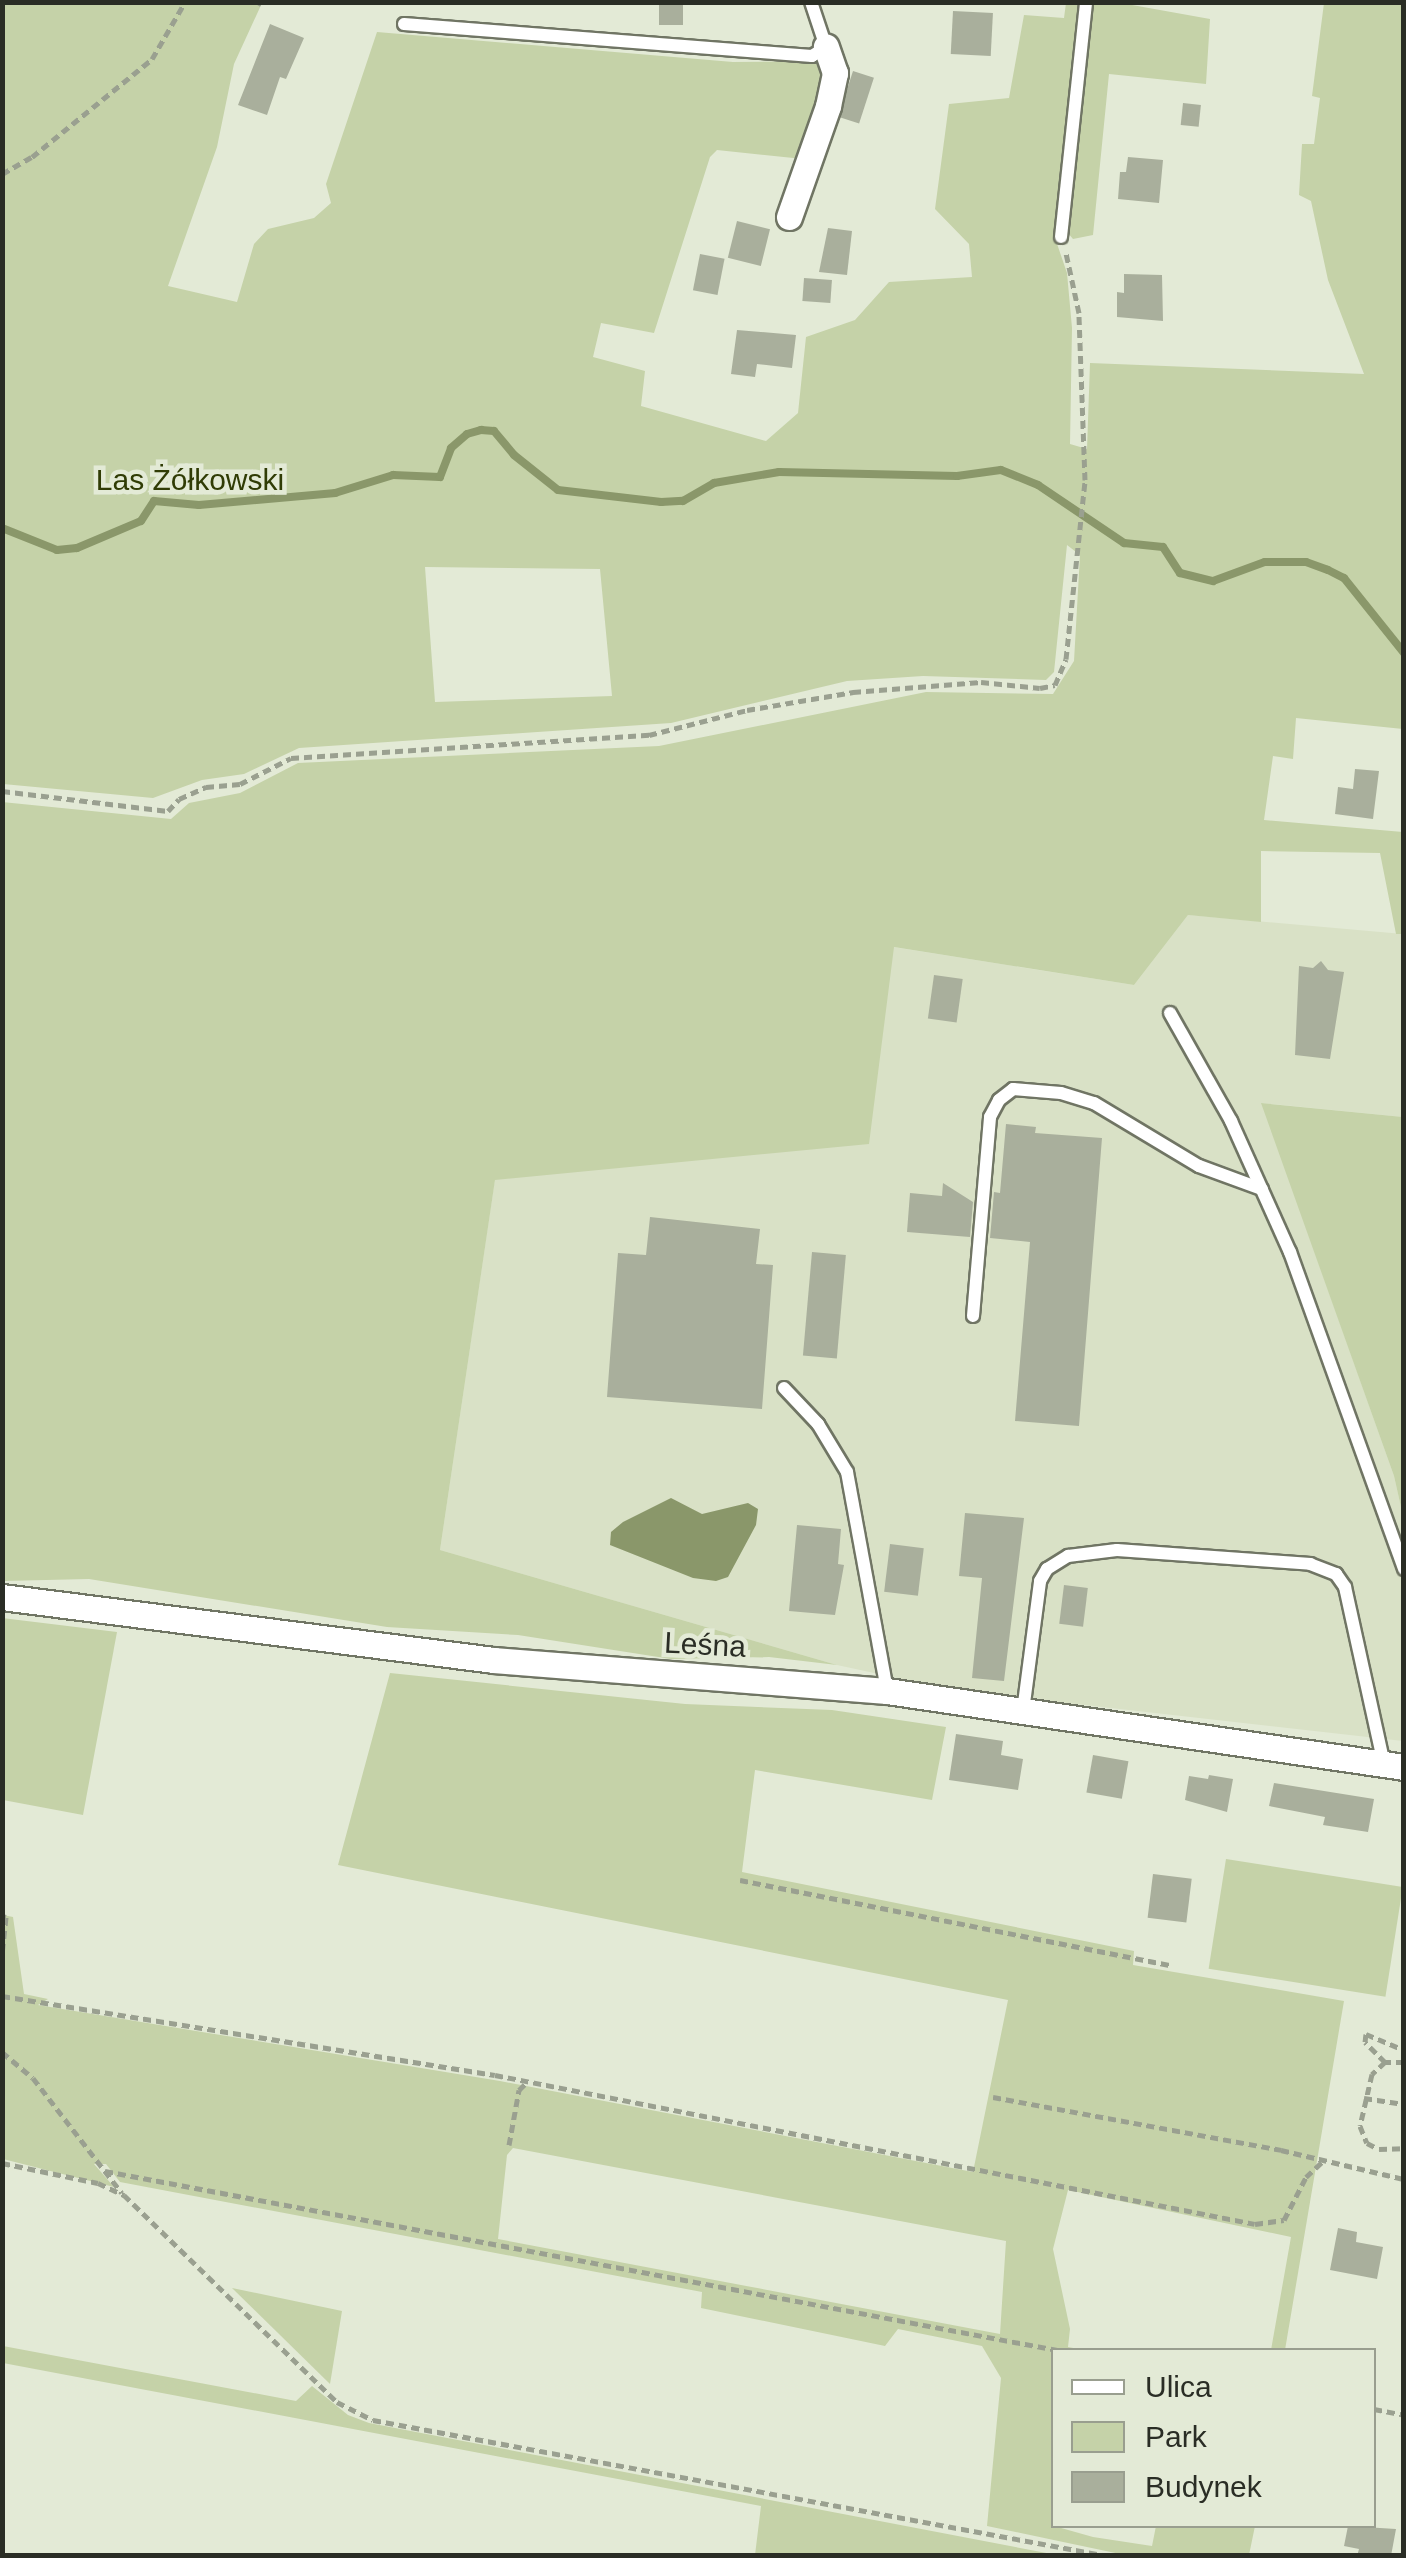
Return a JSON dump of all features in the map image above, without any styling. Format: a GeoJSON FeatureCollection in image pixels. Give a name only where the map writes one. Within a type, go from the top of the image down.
{"type":"FeatureCollection","features":[{"type":"Feature","properties":{"kind":"street"},"geometry":{"type":"LineString","coordinates":[[789,217],[828,106],[834,73],[826,47]]}},
{"type":"Feature","properties":{"kind":"street","name":"Leśna"},"geometry":{"type":"LineString","coordinates":[[2,1598],[493,1660],[887,1691],[1394,1766]]}},
{"type":"Feature","properties":{"kind":"lane"},"geometry":{"type":"LineString","coordinates":[[404,24],[812,56],[826,47],[812,2]]}},
{"type":"Feature","properties":{"kind":"lane"},"geometry":{"type":"LineString","coordinates":[[1061,238],[1086,2]]}},
{"type":"Feature","properties":{"kind":"lane"},"geometry":{"type":"LineString","coordinates":[[1170,1013],[1231,1122],[1262,1190],[1350,1413],[1404,1569]]}},
{"type":"Feature","properties":{"kind":"lane"},"geometry":{"type":"LineString","coordinates":[[972,1316],[990,1117],[999,1100],[1013,1090],[1062,1093],[1094,1103],[1199,1166],[1262,1190]]}},
{"type":"Feature","properties":{"kind":"lane"},"geometry":{"type":"LineString","coordinates":[[784,1388],[818,1424],[847,1472],[887,1691]]}},
{"type":"Feature","properties":{"kind":"lane"},"geometry":{"type":"LineString","coordinates":[[1023,1711],[1040,1580],[1048,1569],[1068,1556],[1117,1550],[1310,1564],[1336,1574],[1345,1586],[1394,1766]]}},
{"type":"Feature","properties":{"kind":"path"},"geometry":{"type":"LineString","coordinates":[[2,174],[32,157],[152,59],[185,2]]}},
{"type":"Feature","properties":{"kind":"path"},"geometry":{"type":"LineString","coordinates":[[2,791],[168,811],[179,799],[206,787],[240,784],[291,758],[649,734],[747,710],[853,692],[981,682],[1055,685],[1066,659],[1082,498],[1079,313],[1061,238]]}},
{"type":"Feature","properties":{"kind":"path"},"geometry":{"type":"LineString","coordinates":[[740,1880],[1172,1965]]}},
{"type":"Feature","properties":{"kind":"path"},"geometry":{"type":"LineString","coordinates":[[2,1916],[6,1917],[2,1956]]}},
{"type":"Feature","properties":{"kind":"path"},"geometry":{"type":"LineString","coordinates":[[2,1996],[527,2082],[1266,2225],[1284,2220],[1306,2177],[1324,2160]]}},
{"type":"Feature","properties":{"kind":"path"},"geometry":{"type":"LineString","coordinates":[[1385,2062],[1364,2036],[1403,2050],[1402,2062],[1385,2062],[1372,2074],[1360,2126],[1368,2142],[1384,2151],[1404,2148]]}},
{"type":"Feature","properties":{"kind":"path"},"geometry":{"type":"LineString","coordinates":[[1370,2046],[1376,2038]]}},
{"type":"Feature","properties":{"kind":"path"},"geometry":{"type":"LineString","coordinates":[[2,2052],[32,2078],[124,2196],[337,2402],[373,2420],[1108,2556]]}},
{"type":"Feature","properties":{"kind":"path"},"geometry":{"type":"LineString","coordinates":[[508,2145],[519,2090],[527,2082]]}},
{"type":"Feature","properties":{"kind":"path"},"geometry":{"type":"LineString","coordinates":[[992,2097],[1404,2178]]}},
{"type":"Feature","properties":{"kind":"path"},"geometry":{"type":"LineString","coordinates":[[1364,2098],[1404,2104]]}},
{"type":"Feature","properties":{"kind":"path"},"geometry":{"type":"LineString","coordinates":[[2,2163],[98,2183],[124,2196]]}},
{"type":"Feature","properties":{"kind":"path"},"geometry":{"type":"LineString","coordinates":[[105,2171],[1051,2349]]}},
{"type":"Feature","properties":{"kind":"path"},"geometry":{"type":"LineString","coordinates":[[1376,2409],[1404,2415]]}},
{"type":"Feature","properties":{"kind":"shaded area"},"geometry":{"type":"Polygon","coordinates":[[[1188,915],[1403,934],[1403,1117],[1262,1103],[1394,1476],[1403,1516],[1403,1741],[953,1690],[837,1665],[440,1550],[495,1179],[893,947],[1134,985],[1188,915]]]}},
{"type":"Feature","properties":{"kind":"shaded area"},"geometry":{"type":"Polygon","coordinates":[[[671,1498],[702,1514],[748,1503],[758,1509],[756,1525],[728,1577],[716,1581],[693,1578],[610,1545],[611,1532],[623,1522],[671,1498]]]}},
{"type":"Feature","properties":{"kind":"green space","name":"Las Żółkowski"},"geometry":{"type":"Polygon","coordinates":[[[3,3],[262,3],[234,64],[217,147],[168,286],[237,302],[254,244],[268,229],[314,218],[331,203],[326,184],[377,32],[733,62],[823,61],[828,73],[803,159],[717,150],[710,157],[654,333],[601,323],[593,357],[645,371],[641,406],[766,441],[798,413],[806,337],[855,320],[889,282],[972,277],[969,244],[935,209],[949,104],[1009,98],[1024,15],[1064,18],[1066,3],[1081,3],[1054,235],[1067,273],[1072,328],[1070,444],[1087,449],[1090,363],[1364,374],[1328,280],[1311,201],[1299,195],[1302,144],[1314,144],[1320,98],[1312,96],[1324,3],[1403,3],[1403,729],[1296,718],[1293,759],[1273,756],[1264,820],[1403,832],[1403,934],[1396,934],[1380,853],[1261,851],[1261,922],[1188,915],[1134,985],[894,947],[869,1144],[495,1180],[440,1550],[837,1665],[769,1657],[671,1659],[518,1635],[387,1627],[89,1579],[3,1581],[2,802],[171,819],[189,803],[240,793],[298,763],[659,746],[926,692],[1053,694],[1074,661],[1080,555],[1067,545],[1054,672],[1046,680],[923,676],[847,681],[671,723],[299,748],[244,774],[202,780],[153,798],[3,784],[3,3]],[[425,567],[435,702],[612,696],[600,569],[425,567]]]}},
{"type":"Feature","properties":{"kind":"green space"},"geometry":{"type":"Polygon","coordinates":[[[1092,3],[1121,3],[1210,19],[1206,84],[1109,74],[1093,235],[1073,239],[1068,233],[1092,3]]]}},
{"type":"Feature","properties":{"kind":"green space"},"geometry":{"type":"Polygon","coordinates":[[[1261,1103],[1403,1117],[1403,1516],[1394,1476],[1261,1103]]]}},
{"type":"Feature","properties":{"kind":"green space"},"geometry":{"type":"Polygon","coordinates":[[[2,1618],[117,1632],[83,1815],[3,1800],[2,1618]]]}},
{"type":"Feature","properties":{"kind":"green space"},"geometry":{"type":"Polygon","coordinates":[[[390,1673],[685,1704],[832,1710],[946,1727],[932,1800],[755,1770],[742,1872],[1134,1951],[1133,1965],[1344,2001],[1285,2348],[1271,2348],[1291,2237],[1068,2190],[1053,2249],[1070,2329],[1068,2347],[1073,2348],[1051,2348],[1051,2528],[1152,2546],[1156,2528],[1255,2528],[1249,2555],[1125,2555],[987,2526],[1001,2378],[982,2346],[898,2329],[885,2346],[701,2308],[702,2292],[120,2182],[106,2164],[94,2164],[114,2187],[3,2159],[3,1915],[13,1917],[24,1994],[48,1999],[38,2005],[500,2081],[973,2172],[1008,2000],[338,1865],[390,1673]],[[513,2148],[507,2155],[498,2239],[1000,2334],[1006,2241],[513,2148]]]}},
{"type":"Feature","properties":{"kind":"green space"},"geometry":{"type":"Polygon","coordinates":[[[1226,1859],[1403,1887],[1385,1997],[1209,1969],[1226,1859]]]}},
{"type":"Feature","properties":{"kind":"green space"},"geometry":{"type":"Polygon","coordinates":[[[232,2288],[342,2311],[330,2384],[232,2288]]]}},
{"type":"Feature","properties":{"kind":"green space"},"geometry":{"type":"Polygon","coordinates":[[[3,2346],[296,2401],[312,2386],[348,2415],[369,2423],[1057,2555],[755,2555],[761,2506],[3,2363],[3,2346]]]}},
{"type":"Feature","properties":{"kind":"building"},"geometry":{"type":"Polygon","coordinates":[[[659,2],[683,2],[683,25],[659,25],[659,2]]]}},
{"type":"Feature","properties":{"kind":"building"},"geometry":{"type":"Polygon","coordinates":[[[953,11],[993,13],[991,56],[951,54],[953,11]]]}},
{"type":"Feature","properties":{"kind":"building"},"geometry":{"type":"Polygon","coordinates":[[[270,24],[304,38],[286,79],[280,77],[267,115],[238,105],[270,24]]]}},
{"type":"Feature","properties":{"kind":"building"},"geometry":{"type":"Polygon","coordinates":[[[853,71],[874,78],[859,123],[838,117],[853,71]]]}},
{"type":"Feature","properties":{"kind":"building"},"geometry":{"type":"Polygon","coordinates":[[[1183,103],[1201,105],[1199,127],[1181,125],[1183,103]]]}},
{"type":"Feature","properties":{"kind":"building"},"geometry":{"type":"Polygon","coordinates":[[[1128,157],[1163,160],[1159,203],[1118,199],[1120,172],[1126,172],[1128,157]]]}},
{"type":"Feature","properties":{"kind":"building"},"geometry":{"type":"Polygon","coordinates":[[[737,221],[770,229],[761,266],[728,258],[737,221]]]}},
{"type":"Feature","properties":{"kind":"building"},"geometry":{"type":"Polygon","coordinates":[[[828,228],[852,231],[847,275],[819,272],[828,228]]]}},
{"type":"Feature","properties":{"kind":"building"},"geometry":{"type":"Polygon","coordinates":[[[700,254],[725,259],[717,295],[693,290],[700,254]]]}},
{"type":"Feature","properties":{"kind":"building"},"geometry":{"type":"Polygon","coordinates":[[[1124,274],[1162,275],[1163,321],[1117,317],[1117,292],[1124,293],[1124,274]]]}},
{"type":"Feature","properties":{"kind":"building"},"geometry":{"type":"Polygon","coordinates":[[[804,278],[832,280],[830,303],[802,301],[804,278]]]}},
{"type":"Feature","properties":{"kind":"building"},"geometry":{"type":"Polygon","coordinates":[[[737,330],[796,335],[792,368],[757,364],[755,377],[731,374],[737,330]]]}},
{"type":"Feature","properties":{"kind":"building"},"geometry":{"type":"Polygon","coordinates":[[[1355,769],[1379,771],[1373,819],[1335,814],[1338,787],[1353,789],[1355,769]]]}},
{"type":"Feature","properties":{"kind":"building"},"geometry":{"type":"Polygon","coordinates":[[[1321,961],[1328,970],[1344,972],[1330,1059],[1295,1055],[1299,966],[1313,968],[1321,961]]]}},
{"type":"Feature","properties":{"kind":"building"},"geometry":{"type":"Polygon","coordinates":[[[934,975],[963,979],[957,1023],[928,1019],[934,975]]]}},
{"type":"Feature","properties":{"kind":"building"},"geometry":{"type":"Polygon","coordinates":[[[1006,1124],[1036,1127],[1035,1133],[1102,1138],[1079,1426],[1015,1421],[1030,1242],[990,1238],[994,1192],[1000,1193],[1006,1124]]]}},
{"type":"Feature","properties":{"kind":"building"},"geometry":{"type":"Polygon","coordinates":[[[943,1183],[973,1202],[970,1237],[907,1232],[910,1193],[942,1196],[943,1183]]]}},
{"type":"Feature","properties":{"kind":"building"},"geometry":{"type":"Polygon","coordinates":[[[650,1217],[760,1229],[756,1264],[773,1265],[762,1409],[607,1397],[618,1253],[646,1255],[650,1217]]]}},
{"type":"Feature","properties":{"kind":"building"},"geometry":{"type":"Polygon","coordinates":[[[812,1252],[846,1255],[837,1359],[803,1356],[812,1252]]]}},
{"type":"Feature","properties":{"kind":"building"},"geometry":{"type":"Polygon","coordinates":[[[965,1513],[1024,1518],[1004,1681],[972,1678],[982,1578],[959,1576],[965,1513]]]}},
{"type":"Feature","properties":{"kind":"building"},"geometry":{"type":"Polygon","coordinates":[[[797,1525],[841,1529],[838,1564],[844,1565],[835,1615],[789,1611],[797,1525]]]}},
{"type":"Feature","properties":{"kind":"building"},"geometry":{"type":"Polygon","coordinates":[[[890,1544],[924,1548],[918,1596],[884,1592],[890,1544]]]}},
{"type":"Feature","properties":{"kind":"building"},"geometry":{"type":"Polygon","coordinates":[[[1064,1585],[1088,1588],[1083,1627],[1059,1624],[1064,1585]]]}},
{"type":"Feature","properties":{"kind":"building"},"geometry":{"type":"Polygon","coordinates":[[[956,1734],[1003,1741],[1001,1755],[1023,1759],[1018,1790],[949,1780],[956,1734]]]}},
{"type":"Feature","properties":{"kind":"building"},"geometry":{"type":"Polygon","coordinates":[[[1093,1755],[1128,1761],[1122,1799],[1086,1792],[1093,1755]]]}},
{"type":"Feature","properties":{"kind":"building"},"geometry":{"type":"Polygon","coordinates":[[[1209,1775],[1233,1779],[1227,1812],[1185,1800],[1189,1776],[1208,1779],[1209,1775]]]}},
{"type":"Feature","properties":{"kind":"building"},"geometry":{"type":"Polygon","coordinates":[[[1274,1783],[1374,1799],[1368,1832],[1323,1825],[1325,1817],[1269,1806],[1274,1783]]]}},
{"type":"Feature","properties":{"kind":"building"},"geometry":{"type":"Polygon","coordinates":[[[1153,1874],[1192,1879],[1186,1922],[1148,1918],[1153,1874]]]}},
{"type":"Feature","properties":{"kind":"building"},"geometry":{"type":"Polygon","coordinates":[[[1338,2228],[1357,2232],[1356,2242],[1383,2247],[1377,2279],[1330,2270],[1338,2228]]]}},
{"type":"Feature","properties":{"kind":"building"},"geometry":{"type":"Polygon","coordinates":[[[1348,2528],[1396,2529],[1391,2556],[1357,2556],[1359,2549],[1344,2546],[1348,2528]]]}},
{"type":"Feature","properties":{"kind":"waterway"},"geometry":{"type":"LineString","coordinates":[[2,528],[57,550],[77,548],[141,521],[154,501],[199,505],[335,493],[393,475],[440,477],[451,448],[467,434],[481,430],[494,431],[514,455],[558,490],[661,502],[683,501],[714,483],[779,472],[957,476],[1001,470],[1038,485],[1124,543],[1163,547],[1180,573],[1213,581],[1265,562],[1306,562],[1328,570],[1344,578],[1404,653]]}}]}
